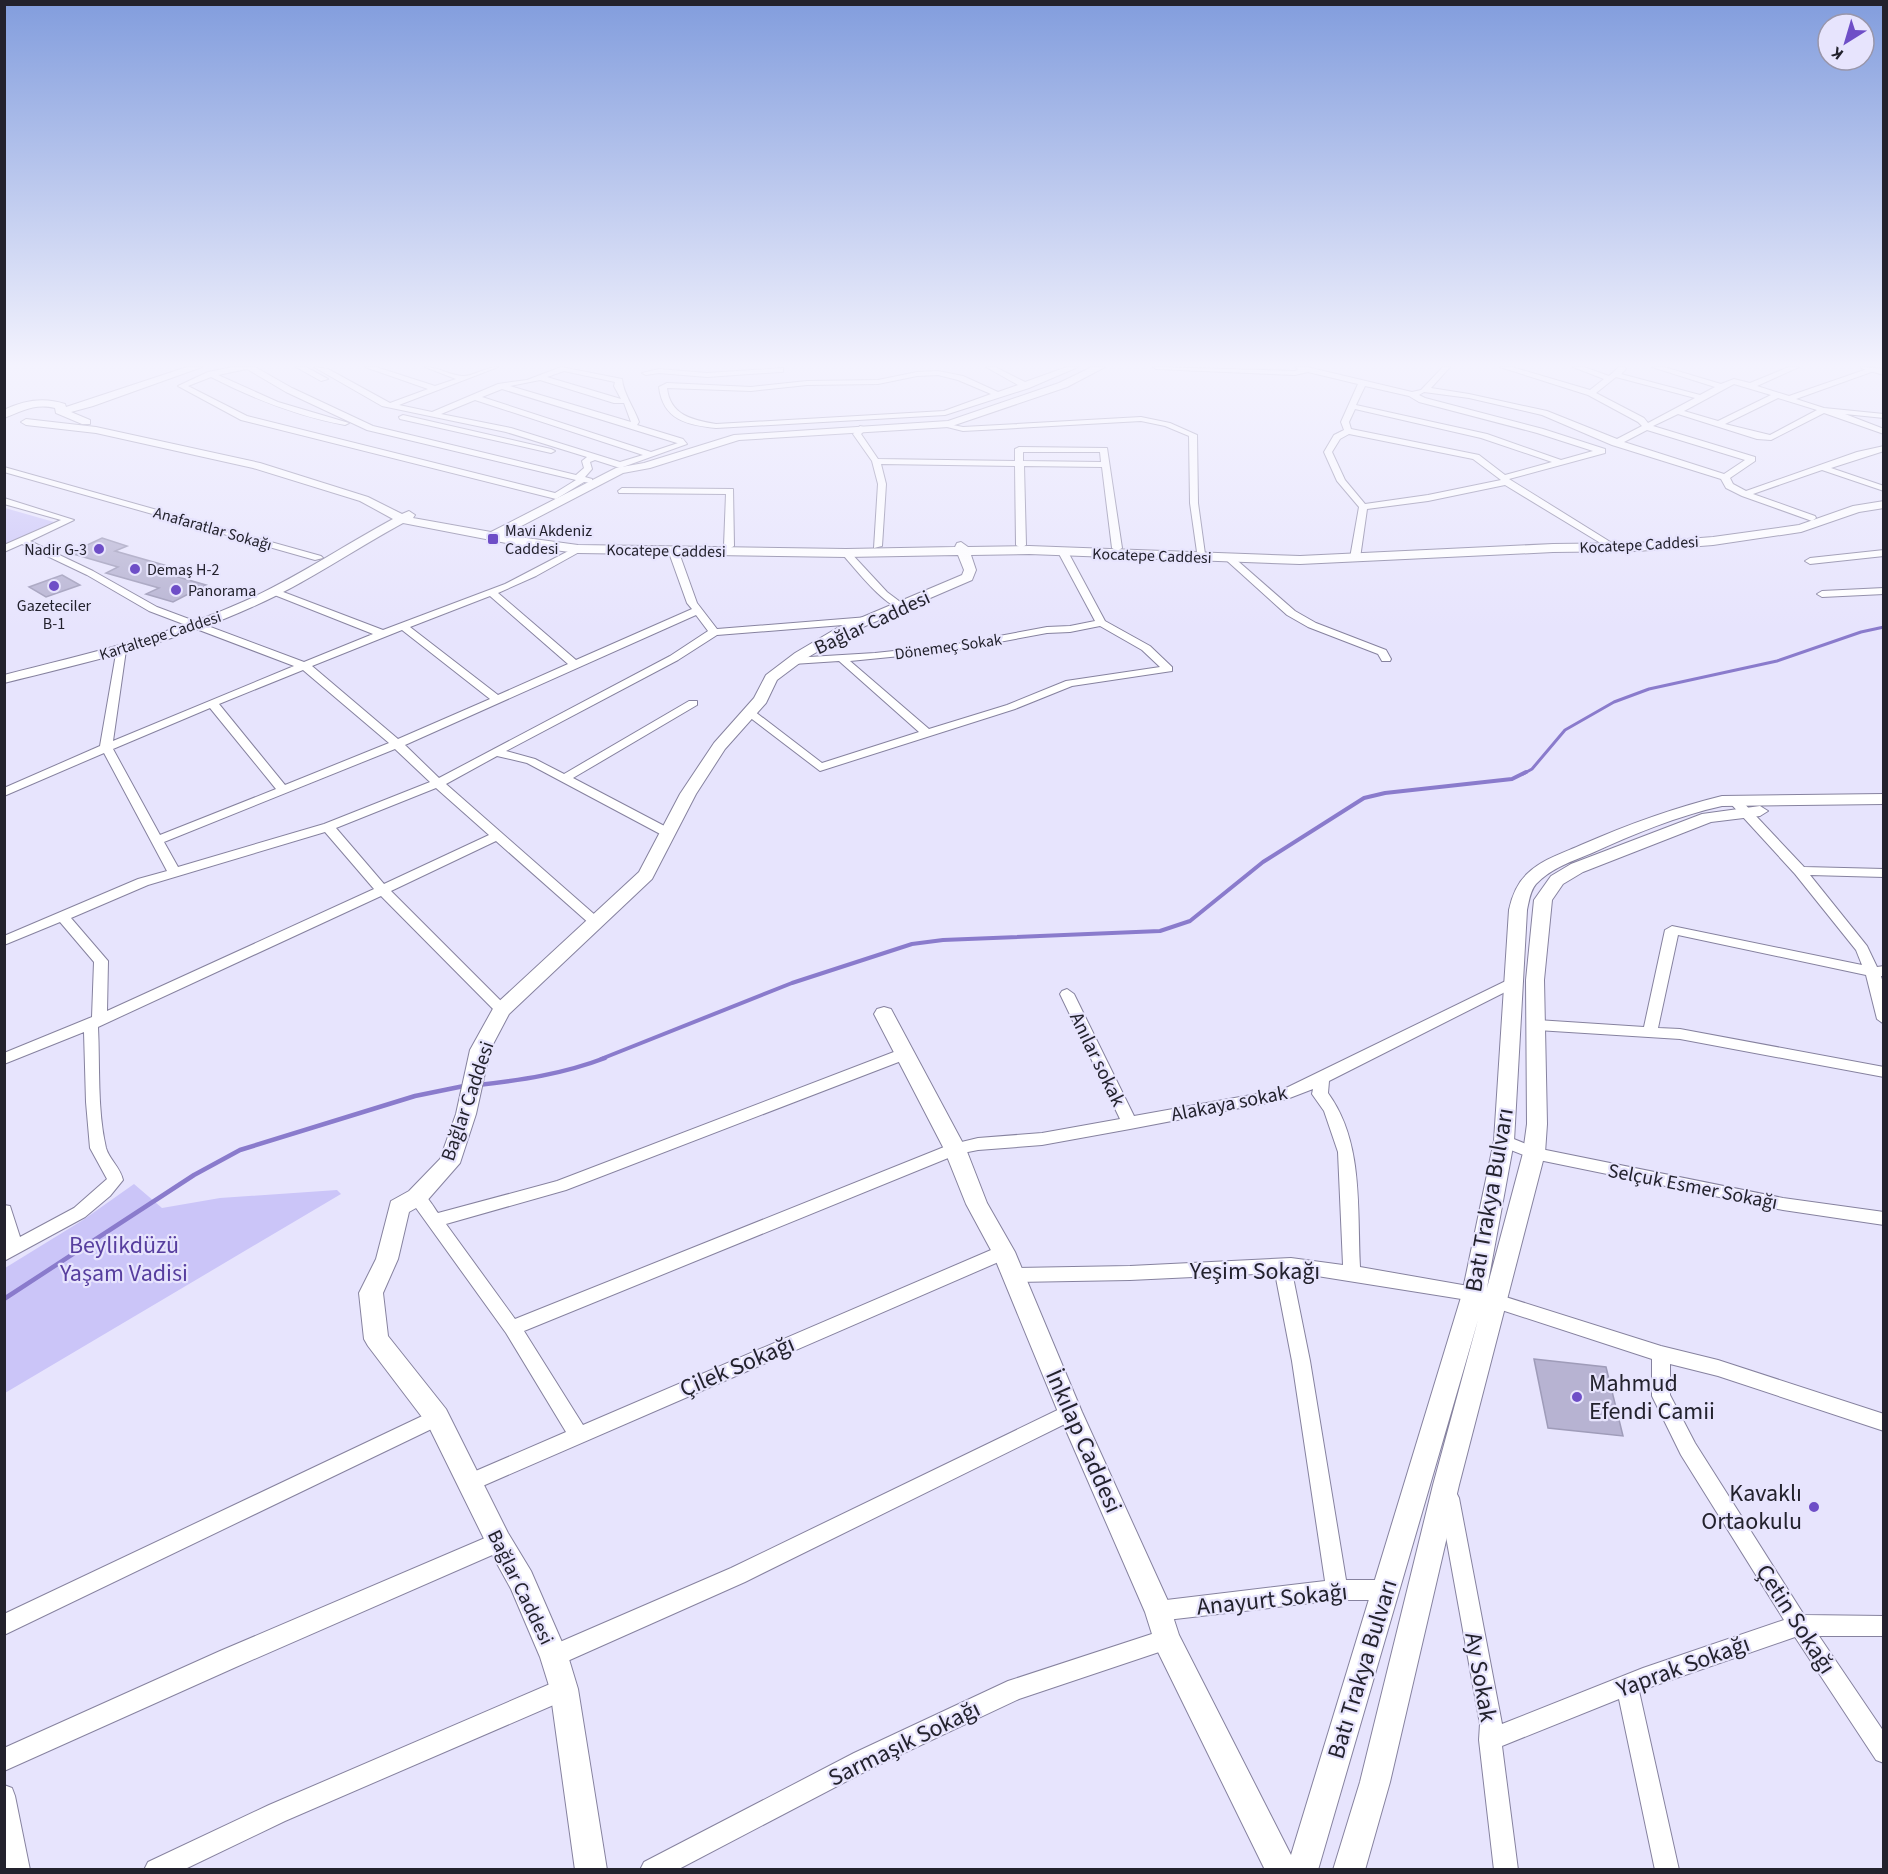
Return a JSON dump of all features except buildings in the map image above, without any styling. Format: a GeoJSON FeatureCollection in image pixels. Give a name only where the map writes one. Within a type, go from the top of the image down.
{"type":"FeatureCollection","features":[{"type":"Feature","properties":{"kind":"main road","name":"Kocatepe Caddesi"},"geometry":{"type":"LineString","coordinates":[[208,454],[256,465],[364,499],[403,515],[578,549],[846,553],[1021,545],[1355,558],[1553,548],[1615,548],[1713,541],[1776,532],[1857,509],[1884,504]]}},
{"type":"Feature","properties":{"kind":"main road","name":"Kocatepe Caddesi"},"geometry":{"type":"LineString","coordinates":[[230,454],[264,462],[360,492],[403,515]]}},
{"type":"Feature","properties":{"kind":"main road"},"geometry":{"type":"LineString","coordinates":[[498,533],[586,480],[646,466],[683,454]]}},
{"type":"Feature","properties":{"kind":"main road","name":"Kocatepe Caddesi"},"geometry":{"type":"LineString","coordinates":[[1816,520],[1854,503],[1884,498]]}},
{"type":"Feature","properties":{"kind":"main road","name":"Kartaltepe Caddesi"},"geometry":{"type":"LineString","coordinates":[[4,672],[193,623],[403,515]]}},
{"type":"Feature","properties":{"kind":"main road","name":"Kartaltepe Caddesi"},"geometry":{"type":"LineString","coordinates":[[4,679],[121,650],[275,592],[403,515]]}},
{"type":"Feature","properties":{"kind":"main road","name":"Kocatepe Caddesi"},"geometry":{"type":"LineString","coordinates":[[498,533],[576,543],[877,546],[1289,560],[1323,558]]}},
{"type":"Feature","properties":{"kind":"main road","name":"Bağlar Caddesi"},"geometry":{"type":"LineString","coordinates":[[591,1869],[564,1689],[554,1656],[520,1580],[437,1417],[376,1340],[371,1293],[387,1259],[399,1207],[417,1197],[449,1164],[466,1114],[480,1050],[502,1010],[646,875],[688,794],[719,746],[761,700],[771,678],[793,661],[844,630],[967,577],[970,570],[963,549]]}},
{"type":"Feature","properties":{"kind":"main road","name":"Batı Trakya Bulvarı"},"geometry":{"type":"LineString","coordinates":[[1349,1869],[1375,1782],[1446,1485],[1534,1154],[1537,1124],[1535,980],[1543,900],[1557,880],[1577,868],[1741,806],[1884,799]]}},
{"type":"Feature","properties":{"kind":"main road","name":"Batı Trakya Bulvarı"},"geometry":{"type":"LineString","coordinates":[[1302,1869],[1474,1294],[1504,1142],[1516,981],[1518,910],[1523,890],[1535,876],[1549,866],[1685,811],[1722,801],[1741,806],[1884,809]]}},
{"type":"Feature","properties":{"kind":"main road","name":"İnkılap Caddesi"},"geometry":{"type":"LineString","coordinates":[[884,1014],[955,1149],[977,1204],[1008,1264],[1070,1412],[1158,1611],[1167,1640],[1282,1869]]}},
{"type":"Feature","properties":{"kind":"street"},"geometry":{"type":"LineString","coordinates":[[390,454],[556,496],[586,480]]}},
{"type":"Feature","properties":{"kind":"street"},"geometry":{"type":"LineString","coordinates":[[476,454],[586,480]]}},
{"type":"Feature","properties":{"kind":"street"},"geometry":{"type":"LineString","coordinates":[[578,454],[595,458],[600,463],[620,471]]}},
{"type":"Feature","properties":{"kind":"street"},"geometry":{"type":"LineString","coordinates":[[584,454],[620,465],[652,455]]}},
{"type":"Feature","properties":{"kind":"street"},"geometry":{"type":"LineString","coordinates":[[871,454],[876,461],[882,483],[877,546]]}},
{"type":"Feature","properties":{"kind":"street"},"geometry":{"type":"LineString","coordinates":[[1019,454],[1021,545]]}},
{"type":"Feature","properties":{"kind":"street"},"geometry":{"type":"LineString","coordinates":[[1105,454],[1117,548]]}},
{"type":"Feature","properties":{"kind":"street"},"geometry":{"type":"LineString","coordinates":[[1193,454],[1194,503],[1202,552]]}},
{"type":"Feature","properties":{"kind":"street"},"geometry":{"type":"LineString","coordinates":[[1329,454],[1341,482],[1362,507],[1355,558]]}},
{"type":"Feature","properties":{"kind":"street"},"geometry":{"type":"LineString","coordinates":[[1465,454],[1476,457],[1505,480],[1615,548]]}},
{"type":"Feature","properties":{"kind":"street"},"geometry":{"type":"LineString","coordinates":[[1540,454],[1561,463]]}},
{"type":"Feature","properties":{"kind":"street"},"geometry":{"type":"LineString","coordinates":[[1362,507],[1428,498],[1505,480],[1590,454]]}},
{"type":"Feature","properties":{"kind":"street"},"geometry":{"type":"LineString","coordinates":[[1655,454],[1725,477],[1729,486],[1745,494],[1816,520]]}},
{"type":"Feature","properties":{"kind":"street"},"geometry":{"type":"LineString","coordinates":[[1725,477],[1752,459],[1737,454]]}},
{"type":"Feature","properties":{"kind":"street"},"geometry":{"type":"LineString","coordinates":[[1745,494],[1857,454]]}},
{"type":"Feature","properties":{"kind":"street"},"geometry":{"type":"LineString","coordinates":[[586,480],[588,469],[586,461],[595,458]]}},
{"type":"Feature","properties":{"kind":"street"},"geometry":{"type":"LineString","coordinates":[[876,461],[1106,465]]}},
{"type":"Feature","properties":{"kind":"street"},"geometry":{"type":"LineString","coordinates":[[1823,468],[1884,489]]}},
{"type":"Feature","properties":{"kind":"street","name":"Anafaratlar Sokağı"},"geometry":{"type":"LineString","coordinates":[[4,469],[318,558]]}},
{"type":"Feature","properties":{"kind":"street"},"geometry":{"type":"LineString","coordinates":[[622,491],[730,491],[729,546]]}},
{"type":"Feature","properties":{"kind":"street"},"geometry":{"type":"LineString","coordinates":[[4,501],[69,520],[4,549]]}},
{"type":"Feature","properties":{"kind":"street"},"geometry":{"type":"LineString","coordinates":[[22,541],[90,573],[153,609],[305,666],[397,744],[596,922]]}},
{"type":"Feature","properties":{"kind":"street"},"geometry":{"type":"LineString","coordinates":[[4,793],[106,747],[557,563],[578,549]]}},
{"type":"Feature","properties":{"kind":"street"},"geometry":{"type":"LineString","coordinates":[[673,550],[692,603],[714,632]]}},
{"type":"Feature","properties":{"kind":"street"},"geometry":{"type":"LineString","coordinates":[[750,713],[820,767],[1011,707],[1070,683],[1168,669],[1146,648],[1101,623],[1063,552]]}},
{"type":"Feature","properties":{"kind":"street"},"geometry":{"type":"LineString","coordinates":[[846,553],[884,594],[899,606]]}},
{"type":"Feature","properties":{"kind":"street"},"geometry":{"type":"LineString","coordinates":[[1809,561],[1884,553]]}},
{"type":"Feature","properties":{"kind":"street"},"geometry":{"type":"LineString","coordinates":[[1228,558],[1291,613],[1312,625],[1382,652],[1386,659]]}},
{"type":"Feature","properties":{"kind":"street"},"geometry":{"type":"LineString","coordinates":[[490,591],[575,665]]}},
{"type":"Feature","properties":{"kind":"street"},"geometry":{"type":"LineString","coordinates":[[1822,594],[1884,591]]}},
{"type":"Feature","properties":{"kind":"street"},"geometry":{"type":"LineString","coordinates":[[275,592],[383,634]]}},
{"type":"Feature","properties":{"kind":"street"},"geometry":{"type":"LineString","coordinates":[[157,841],[397,744],[698,610]]}},
{"type":"Feature","properties":{"kind":"street"},"geometry":{"type":"LineString","coordinates":[[4,941],[144,882],[328,827],[438,783],[674,658],[714,632],[868,620]]}},
{"type":"Feature","properties":{"kind":"street","name":"Dönemeç Sokak"},"geometry":{"type":"LineString","coordinates":[[793,661],[951,648],[1047,630],[1070,629],[1101,623]]}},
{"type":"Feature","properties":{"kind":"street"},"geometry":{"type":"LineString","coordinates":[[403,626],[498,700]]}},
{"type":"Feature","properties":{"kind":"street"},"geometry":{"type":"LineString","coordinates":[[121,650],[106,747],[175,873]]}},
{"type":"Feature","properties":{"kind":"street"},"geometry":{"type":"LineString","coordinates":[[842,658],[928,734]]}},
{"type":"Feature","properties":{"kind":"street"},"geometry":{"type":"LineString","coordinates":[[564,779],[693,703]]}},
{"type":"Feature","properties":{"kind":"street"},"geometry":{"type":"LineString","coordinates":[[213,704],[282,789]]}},
{"type":"Feature","properties":{"kind":"street"},"geometry":{"type":"LineString","coordinates":[[494,752],[531,761],[668,833]]}},
{"type":"Feature","properties":{"kind":"street"},"geometry":{"type":"LineString","coordinates":[[1741,806],[1800,871],[1878,971],[1884,1019]]}},
{"type":"Feature","properties":{"kind":"street"},"geometry":{"type":"LineString","coordinates":[[328,827],[382,890],[502,1010]]}},
{"type":"Feature","properties":{"kind":"street"},"geometry":{"type":"LineString","coordinates":[[4,1059],[95,1024],[194,980],[498,835]]}},
{"type":"Feature","properties":{"kind":"street"},"geometry":{"type":"LineString","coordinates":[[1800,871],[1884,873]]}},
{"type":"Feature","properties":{"kind":"street"},"geometry":{"type":"LineString","coordinates":[[6,1252],[75,1215],[104,1195],[115,1180],[114,1171],[99,1152],[94,1126],[95,1024],[101,961],[62,916]]}},
{"type":"Feature","properties":{"kind":"street"},"geometry":{"type":"LineString","coordinates":[[1650,1032],[1672,930],[1878,971]]}},
{"type":"Feature","properties":{"kind":"street","name":"Alakaya sokak"},"geometry":{"type":"LineString","coordinates":[[512,1328],[955,1149],[1042,1139],[1287,1094],[1322,1079],[1445,1014],[1516,981]]}},
{"type":"Feature","properties":{"kind":"street","name":"Anılar sokak"},"geometry":{"type":"LineString","coordinates":[[1067,994],[1130,1123]]}},
{"type":"Feature","properties":{"kind":"street"},"geometry":{"type":"LineString","coordinates":[[1537,1025],[1680,1034],[1884,1072]]}},
{"type":"Feature","properties":{"kind":"street"},"geometry":{"type":"LineString","coordinates":[[434,1221],[560,1186],[904,1054]]}},
{"type":"Feature","properties":{"kind":"street"},"geometry":{"type":"LineString","coordinates":[[1322,1079],[1320,1094],[1330,1109],[1346,1152],[1352,1273]]}},
{"type":"Feature","properties":{"kind":"street","name":"Selçuk Esmer Sokağı"},"geometry":{"type":"LineString","coordinates":[[1504,1142],[1534,1154],[1783,1204],[1884,1219]]}},
{"type":"Feature","properties":{"kind":"street"},"geometry":{"type":"LineString","coordinates":[[417,1197],[512,1328],[578,1434]]}},
{"type":"Feature","properties":{"kind":"street"},"geometry":{"type":"LineString","coordinates":[[4,1211],[13,1234],[6,1252]]}},
{"type":"Feature","properties":{"kind":"street","name":"Yeşim Sokağı"},"geometry":{"type":"LineString","coordinates":[[1008,1264],[1130,1273],[1282,1266],[1352,1273],[1474,1294],[1496,1299],[1661,1354],[1718,1368],[1884,1423]]}},
{"type":"Feature","properties":{"kind":"street","name":"Çilek Sokağı"},"geometry":{"type":"LineString","coordinates":[[471,1482],[578,1434],[1008,1264]]}},
{"type":"Feature","properties":{"kind":"street"},"geometry":{"type":"LineString","coordinates":[[1282,1266],[1301,1361],[1337,1590]]}},
{"type":"Feature","properties":{"kind":"street","name":"Çetin Sokağı"},"geometry":{"type":"LineString","coordinates":[[1661,1354],[1661,1396],[1688,1449],[1799,1626],[1884,1752]]}},
{"type":"Feature","properties":{"kind":"street"},"geometry":{"type":"LineString","coordinates":[[554,1656],[738,1575],[1070,1412]]}},
{"type":"Feature","properties":{"kind":"street"},"geometry":{"type":"LineString","coordinates":[[4,1625],[437,1417]]}},
{"type":"Feature","properties":{"kind":"street","name":"Ay Sokak"},"geometry":{"type":"LineString","coordinates":[[1446,1485],[1491,1724],[1490,1740],[1506,1869]]}},
{"type":"Feature","properties":{"kind":"street"},"geometry":{"type":"LineString","coordinates":[[4,1760],[499,1542]]}},
{"type":"Feature","properties":{"kind":"street","name":"Anayurt Sokağı"},"geometry":{"type":"LineString","coordinates":[[1158,1611],[1337,1590],[1386,1590]]}},
{"type":"Feature","properties":{"kind":"street","name":"Yaprak Sokağı"},"geometry":{"type":"LineString","coordinates":[[1490,1740],[1627,1686],[1799,1626],[1884,1626]]}},
{"type":"Feature","properties":{"kind":"street","name":"Sarmaşık Sokağı"},"geometry":{"type":"LineString","coordinates":[[652,1869],[862,1761],[1017,1689],[1167,1640]]}},
{"type":"Feature","properties":{"kind":"street"},"geometry":{"type":"LineString","coordinates":[[1627,1686],[1667,1869]]}},
{"type":"Feature","properties":{"kind":"street"},"geometry":{"type":"LineString","coordinates":[[156,1869],[277,1813],[564,1689]]}},
{"type":"Feature","properties":{"kind":"street"},"geometry":{"type":"LineString","coordinates":[[4,1796],[18,1869]]}},
{"type":"Feature","properties":{"kind":"green space"},"geometry":{"type":"Polygon","coordinates":[[[5,508],[54,522],[5,545],[5,508]]]}},
{"type":"Feature","properties":{"kind":"green space","name":"Beylikdüzü Yaşam Vadisi"},"geometry":{"type":"Polygon","coordinates":[[[134,1184],[162,1208],[220,1198],[337,1190],[341,1194],[5,1393],[5,1268],[83,1220],[134,1184]]]}},
{"type":"Feature","properties":{"kind":"waterway"},"geometry":{"type":"LineString","coordinates":[[1523,774],[1532,769],[1565,730],[1614,702],[1649,689],[1777,661],[1861,632],[1884,627]]}},
{"type":"Feature","properties":{"kind":"waterway"},"geometry":{"type":"LineString","coordinates":[[601,1059],[792,983],[912,944],[943,940],[1160,931],[1190,921],[1263,862],[1364,798],[1385,793],[1512,779],[1526,772]]}},
{"type":"Feature","properties":{"kind":"waterway"},"geometry":{"type":"LineString","coordinates":[[478,1085],[542,1076],[605,1058]]}},
{"type":"Feature","properties":{"kind":"waterway"},"geometry":{"type":"LineString","coordinates":[[4,1299],[194,1175],[240,1150],[415,1096],[464,1086]]}},
{"type":"Feature","properties":{"kind":"place","name":"Mavi Akdeniz Caddesi"},"geometry":{"type":"Point","coordinates":[493,539]}},
{"type":"Feature","properties":{"kind":"place","name":"Nadir G-3"},"geometry":{"type":"Point","coordinates":[99,549]}},
{"type":"Feature","properties":{"kind":"place","name":"Demaş H-2"},"geometry":{"type":"Point","coordinates":[135,569]}},
{"type":"Feature","properties":{"kind":"place","name":"Gazeteciler B-1"},"geometry":{"type":"Point","coordinates":[54,586]}},
{"type":"Feature","properties":{"kind":"place","name":"Panorama"},"geometry":{"type":"Point","coordinates":[176,590]}},
{"type":"Feature","properties":{"kind":"place","name":"Mahmud Efendi Camii"},"geometry":{"type":"Point","coordinates":[1577,1397]}},
{"type":"Feature","properties":{"kind":"place","name":"Kavaklı Ortaokulu"},"geometry":{"type":"Point","coordinates":[1814,1507]}}]}
